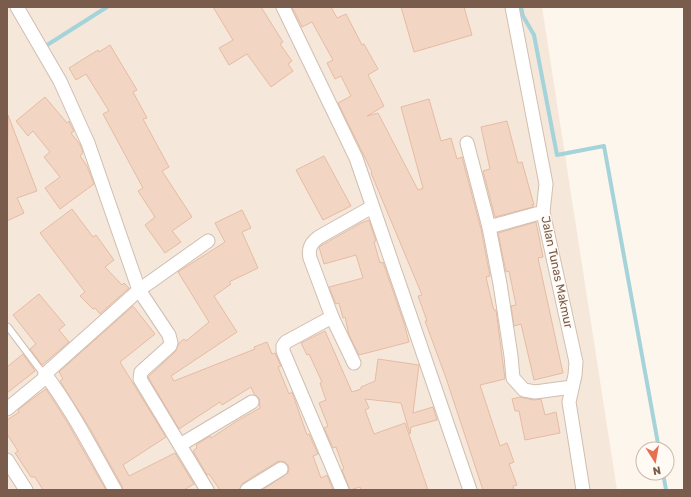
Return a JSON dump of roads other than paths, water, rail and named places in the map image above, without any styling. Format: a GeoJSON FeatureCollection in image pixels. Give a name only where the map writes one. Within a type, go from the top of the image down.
{"type":"FeatureCollection","features":[{"type":"Feature","properties":{"kind":"street"},"geometry":{"type":"LineString","coordinates":[[17,7],[60,82],[88,143],[139,290],[169,335],[171,342],[168,349],[141,372],[140,379],[207,490]]}},
{"type":"Feature","properties":{"kind":"street"},"geometry":{"type":"LineString","coordinates":[[283,7],[356,158],[470,490]]}},
{"type":"Feature","properties":{"kind":"street","name":"Jalan Tunas Makmur"},"geometry":{"type":"LineString","coordinates":[[512,7],[546,184],[543,212],[576,362],[575,376],[570,396],[570,412],[583,490]]}},
{"type":"Feature","properties":{"kind":"street"},"geometry":{"type":"LineString","coordinates":[[467,143],[489,228],[500,284],[511,356],[512,378],[524,390],[535,392],[572,387]]}},
{"type":"Feature","properties":{"kind":"street"},"geometry":{"type":"LineString","coordinates":[[354,364],[332,317],[310,258],[310,247],[319,237],[372,207]]}},
{"type":"Feature","properties":{"kind":"street"},"geometry":{"type":"LineString","coordinates":[[489,228],[543,212]]}},
{"type":"Feature","properties":{"kind":"street"},"geometry":{"type":"LineString","coordinates":[[7,407],[46,376],[139,290],[208,241]]}},
{"type":"Feature","properties":{"kind":"street"},"geometry":{"type":"LineString","coordinates":[[332,317],[286,342],[282,351],[342,490]]}},
{"type":"Feature","properties":{"kind":"street"},"geometry":{"type":"LineString","coordinates":[[46,376],[56,388],[116,490]]}},
{"type":"Feature","properties":{"kind":"street"},"geometry":{"type":"LineString","coordinates":[[180,445],[252,402]]}},
{"type":"Feature","properties":{"kind":"street"},"geometry":{"type":"LineString","coordinates":[[7,460],[26,490]]}},
{"type":"Feature","properties":{"kind":"street"},"geometry":{"type":"LineString","coordinates":[[247,490],[281,469]]}},
{"type":"Feature","properties":{"kind":"lane"},"geometry":{"type":"LineString","coordinates":[[8,327],[46,376]]}},
{"type":"Feature","properties":{"kind":"waterway"},"geometry":{"type":"LineString","coordinates":[[44,47],[107,7]]}},
{"type":"Feature","properties":{"kind":"waterway"},"geometry":{"type":"LineString","coordinates":[[521,7],[523,16],[534,35],[557,155],[604,146],[658,441]]}},
{"type":"Feature","properties":{"kind":"waterway"},"geometry":{"type":"LineString","coordinates":[[664,481],[666,490]]}}]}
